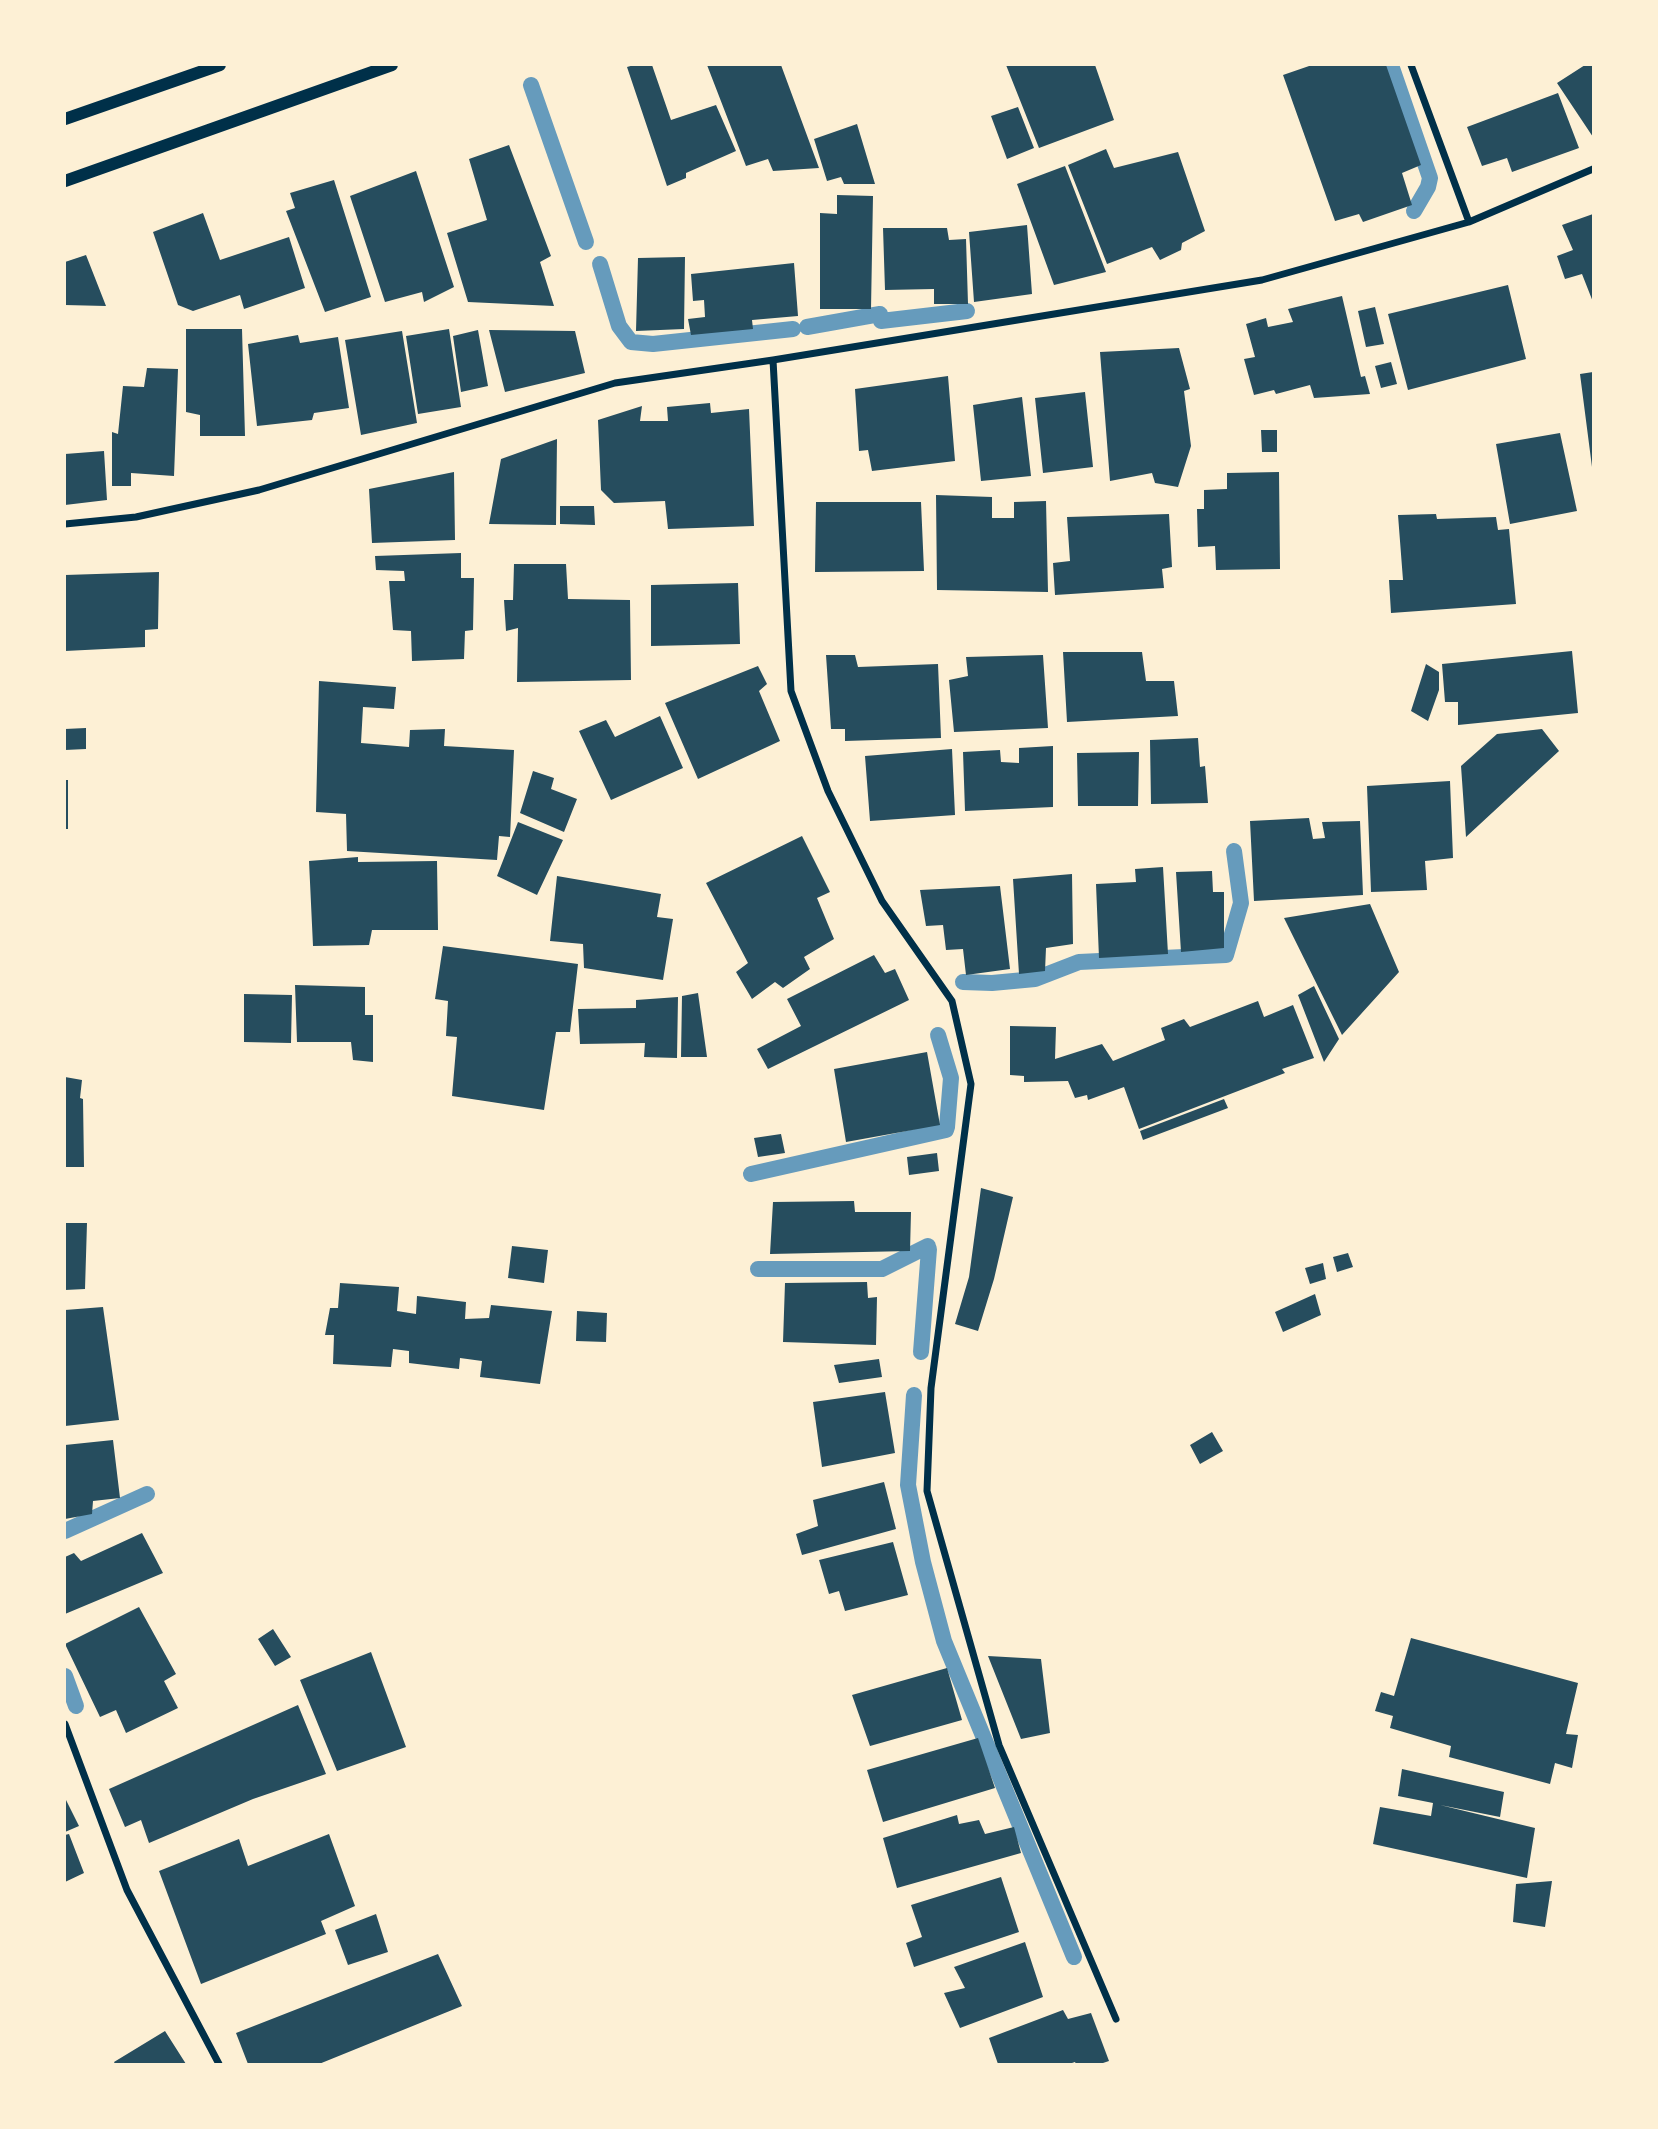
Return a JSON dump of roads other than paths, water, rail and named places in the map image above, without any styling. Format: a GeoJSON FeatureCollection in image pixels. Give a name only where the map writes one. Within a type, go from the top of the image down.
{"type":"FeatureCollection","features":[{"type":"Feature","properties":{"kind":"street"},"geometry":{"type":"LineString","coordinates":[[65,119],[220,65]]}},
{"type":"Feature","properties":{"kind":"street"},"geometry":{"type":"LineString","coordinates":[[65,181],[392,65]]}},
{"type":"Feature","properties":{"kind":"street"},"geometry":{"type":"LineString","coordinates":[[1411,65],[1469,222]]}},
{"type":"Feature","properties":{"kind":"street"},"geometry":{"type":"LineString","coordinates":[[65,524],[136,516],[259,489],[615,383],[773,360],[1262,280],[1469,222],[1593,169]]}},
{"type":"Feature","properties":{"kind":"street"},"geometry":{"type":"LineString","coordinates":[[773,360],[791,691],[828,791],[881,901],[952,1001],[971,1084],[931,1388],[927,1491],[999,1745],[1116,2019]]}},
{"type":"Feature","properties":{"kind":"street"},"geometry":{"type":"LineString","coordinates":[[65,1724],[127,1890],[219,2064]]}},
{"type":"Feature","properties":{"kind":"waterway"},"geometry":{"type":"LineString","coordinates":[[1391,65],[1430,178],[1428,187],[1414,211]]}},
{"type":"Feature","properties":{"kind":"waterway"},"geometry":{"type":"LineString","coordinates":[[531,85],[586,242]]}},
{"type":"Feature","properties":{"kind":"waterway"},"geometry":{"type":"LineString","coordinates":[[600,264],[619,326],[631,342],[653,344],[793,329]]}},
{"type":"Feature","properties":{"kind":"waterway"},"geometry":{"type":"LineString","coordinates":[[807,327],[880,314],[881,321],[967,311]]}},
{"type":"Feature","properties":{"kind":"waterway"},"geometry":{"type":"LineString","coordinates":[[963,982],[992,983],[1035,979],[1079,962],[1226,955],[1241,903],[1234,851]]}},
{"type":"Feature","properties":{"kind":"waterway"},"geometry":{"type":"LineString","coordinates":[[751,1174],[946,1130],[951,1078],[938,1035]]}},
{"type":"Feature","properties":{"kind":"waterway"},"geometry":{"type":"LineString","coordinates":[[758,1269],[882,1269],[928,1246]]}},
{"type":"Feature","properties":{"kind":"waterway"},"geometry":{"type":"LineString","coordinates":[[921,1352],[929,1249]]}},
{"type":"Feature","properties":{"kind":"waterway"},"geometry":{"type":"LineString","coordinates":[[914,1395],[908,1485],[923,1562],[944,1641],[1074,1957]]}},
{"type":"Feature","properties":{"kind":"waterway"},"geometry":{"type":"LineString","coordinates":[[65,1531],[147,1494]]}},
{"type":"Feature","properties":{"kind":"waterway"},"geometry":{"type":"LineString","coordinates":[[65,1676],[76,1706]]}}]}
